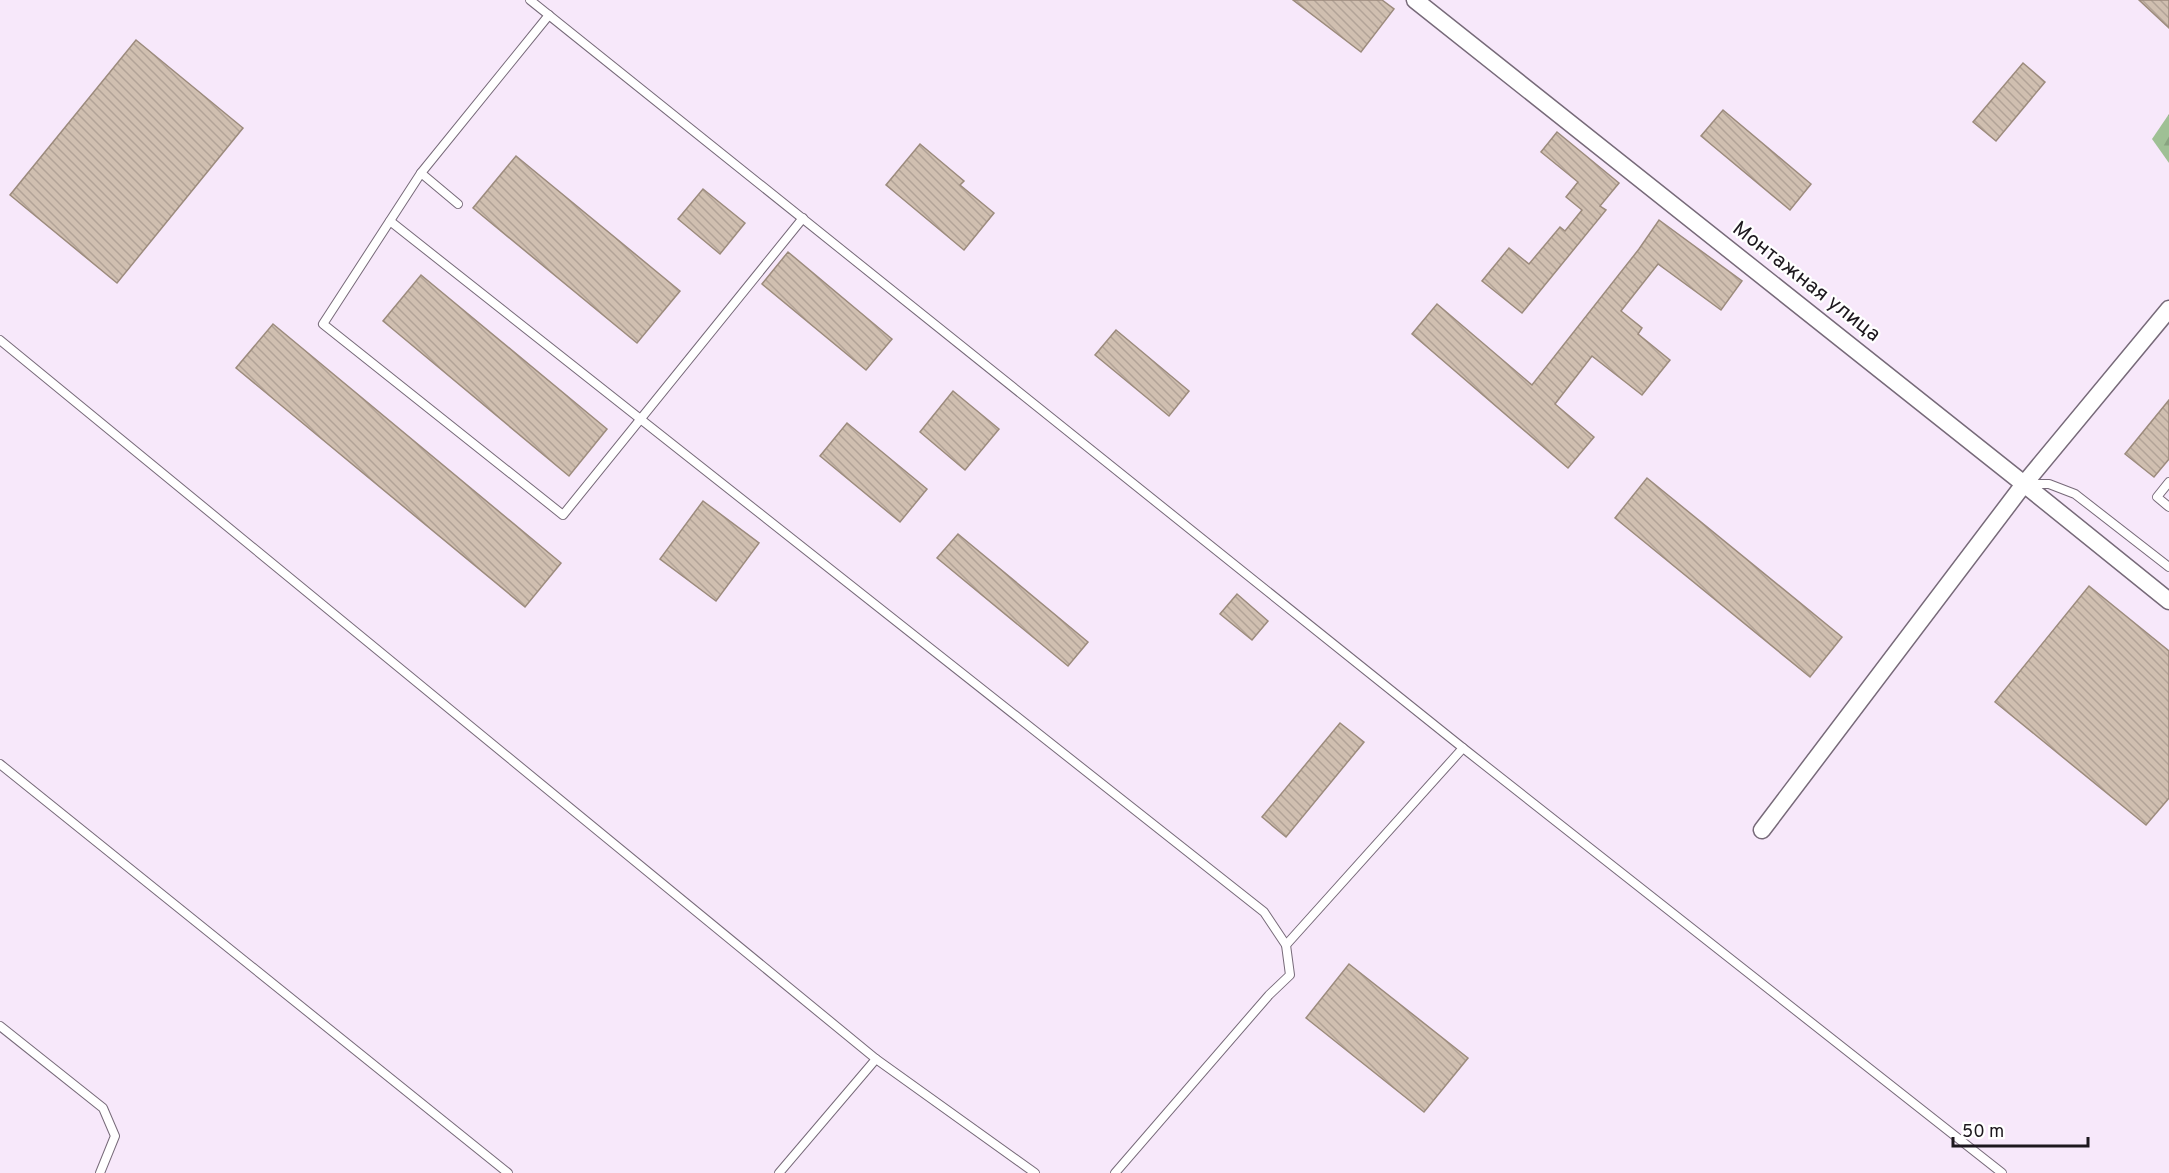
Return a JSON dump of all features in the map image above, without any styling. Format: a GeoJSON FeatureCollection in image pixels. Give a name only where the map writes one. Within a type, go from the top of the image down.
{"type":"FeatureCollection","features":[{"type":"Feature","properties":{"kind":"street","name":"Монтажная улица"},"geometry":{"type":"LineString","coordinates":[[1414,0],[2169,601]]}},
{"type":"Feature","properties":{"kind":"street"},"geometry":{"type":"LineString","coordinates":[[1762,830],[2024,484],[2169,309]]}},
{"type":"Feature","properties":{"kind":"lane"},"geometry":{"type":"LineString","coordinates":[[530,0],[1462,748],[2002,1173]]}},
{"type":"Feature","properties":{"kind":"lane"},"geometry":{"type":"LineString","coordinates":[[549,15],[421,173],[323,324],[563,515],[803,218]]}},
{"type":"Feature","properties":{"kind":"lane"},"geometry":{"type":"LineString","coordinates":[[421,173],[458,204]]}},
{"type":"Feature","properties":{"kind":"lane"},"geometry":{"type":"LineString","coordinates":[[390,221],[1264,912],[1286,945],[1290,975],[1269,995],[1115,1173]]}},
{"type":"Feature","properties":{"kind":"lane"},"geometry":{"type":"LineString","coordinates":[[0,340],[876,1059],[1035,1173]]}},
{"type":"Feature","properties":{"kind":"lane"},"geometry":{"type":"LineString","coordinates":[[2169,482],[2157,497],[2169,507]]}},
{"type":"Feature","properties":{"kind":"lane"},"geometry":{"type":"LineString","coordinates":[[2024,484],[2049,484],[2075,494],[2169,567]]}},
{"type":"Feature","properties":{"kind":"lane"},"geometry":{"type":"LineString","coordinates":[[1286,945],[1462,748]]}},
{"type":"Feature","properties":{"kind":"lane"},"geometry":{"type":"LineString","coordinates":[[0,764],[508,1173]]}},
{"type":"Feature","properties":{"kind":"lane"},"geometry":{"type":"LineString","coordinates":[[0,1026],[104,1108],[114,1136],[99,1173]]}},
{"type":"Feature","properties":{"kind":"lane"},"geometry":{"type":"LineString","coordinates":[[779,1173],[876,1059]]}},
{"type":"Feature","properties":{"kind":"green space"},"geometry":{"type":"Polygon","coordinates":[[[2169,114],[2169,163],[2152,139],[2169,114]]]}},
{"type":"Feature","properties":{"kind":"building"},"geometry":{"type":"Polygon","coordinates":[[[1293,0],[1382,0],[1394,9],[1361,52],[1293,0]]]}},
{"type":"Feature","properties":{"kind":"building"},"geometry":{"type":"Polygon","coordinates":[[[2139,0],[2169,0],[2169,28],[2139,0]]]}},
{"type":"Feature","properties":{"kind":"building"},"geometry":{"type":"Polygon","coordinates":[[[136,40],[243,128],[117,283],[10,195],[136,40]]]}},
{"type":"Feature","properties":{"kind":"building"},"geometry":{"type":"Polygon","coordinates":[[[2023,63],[2045,82],[1996,141],[1973,122],[2023,63]]]}},
{"type":"Feature","properties":{"kind":"building"},"geometry":{"type":"Polygon","coordinates":[[[1723,110],[1811,184],[1790,210],[1701,136],[1723,110]]]}},
{"type":"Feature","properties":{"kind":"building"},"geometry":{"type":"Polygon","coordinates":[[[1557,132],[1619,183],[1600,206],[1606,210],[1522,313],[1482,281],[1509,248],[1529,264],[1560,227],[1565,231],[1582,210],[1566,197],[1578,182],[1541,152],[1557,132]]]}},
{"type":"Feature","properties":{"kind":"building"},"geometry":{"type":"Polygon","coordinates":[[[920,144],[964,181],[960,185],[994,213],[964,250],[886,185],[920,144]]]}},
{"type":"Feature","properties":{"kind":"building"},"geometry":{"type":"Polygon","coordinates":[[[516,156],[680,291],[637,343],[473,208],[516,156]]]}},
{"type":"Feature","properties":{"kind":"building"},"geometry":{"type":"Polygon","coordinates":[[[703,189],[745,223],[720,254],[678,219],[703,189]]]}},
{"type":"Feature","properties":{"kind":"building"},"geometry":{"type":"Polygon","coordinates":[[[1659,220],[1742,281],[1721,310],[1658,264],[1621,311],[1642,328],[1638,334],[1670,360],[1642,395],[1592,356],[1555,404],[1594,437],[1568,468],[1412,334],[1437,304],[1532,385],[1639,249],[1659,220]]]}},
{"type":"Feature","properties":{"kind":"building"},"geometry":{"type":"Polygon","coordinates":[[[788,252],[892,339],[866,370],[762,284],[788,252]]]}},
{"type":"Feature","properties":{"kind":"building"},"geometry":{"type":"Polygon","coordinates":[[[421,275],[607,429],[569,476],[383,321],[421,275]]]}},
{"type":"Feature","properties":{"kind":"building"},"geometry":{"type":"Polygon","coordinates":[[[273,324],[561,563],[525,607],[236,368],[273,324]]]}},
{"type":"Feature","properties":{"kind":"building"},"geometry":{"type":"Polygon","coordinates":[[[1116,330],[1189,391],[1169,416],[1095,355],[1116,330]]]}},
{"type":"Feature","properties":{"kind":"building"},"geometry":{"type":"Polygon","coordinates":[[[953,391],[999,429],[965,470],[920,432],[953,391]]]}},
{"type":"Feature","properties":{"kind":"building"},"geometry":{"type":"Polygon","coordinates":[[[2169,400],[2169,459],[2154,477],[2125,454],[2169,400]]]}},
{"type":"Feature","properties":{"kind":"building"},"geometry":{"type":"Polygon","coordinates":[[[847,423],[927,489],[900,522],[820,456],[847,423]]]}},
{"type":"Feature","properties":{"kind":"building"},"geometry":{"type":"Polygon","coordinates":[[[1647,478],[1842,637],[1810,677],[1615,518],[1647,478]]]}},
{"type":"Feature","properties":{"kind":"building"},"geometry":{"type":"Polygon","coordinates":[[[703,501],[759,543],[716,601],[660,559],[703,501]]]}},
{"type":"Feature","properties":{"kind":"building"},"geometry":{"type":"Polygon","coordinates":[[[958,534],[1088,642],[1068,666],[937,558],[958,534]]]}},
{"type":"Feature","properties":{"kind":"building"},"geometry":{"type":"Polygon","coordinates":[[[2089,586],[2169,651],[2169,798],[2146,825],[1995,702],[2089,586]]]}},
{"type":"Feature","properties":{"kind":"building"},"geometry":{"type":"Polygon","coordinates":[[[1237,594],[1268,621],[1252,640],[1220,614],[1237,594]]]}},
{"type":"Feature","properties":{"kind":"building"},"geometry":{"type":"Polygon","coordinates":[[[1340,723],[1364,742],[1286,837],[1262,817],[1340,723]]]}},
{"type":"Feature","properties":{"kind":"building"},"geometry":{"type":"Polygon","coordinates":[[[1349,964],[1468,1058],[1424,1112],[1306,1018],[1349,964]]]}}]}
